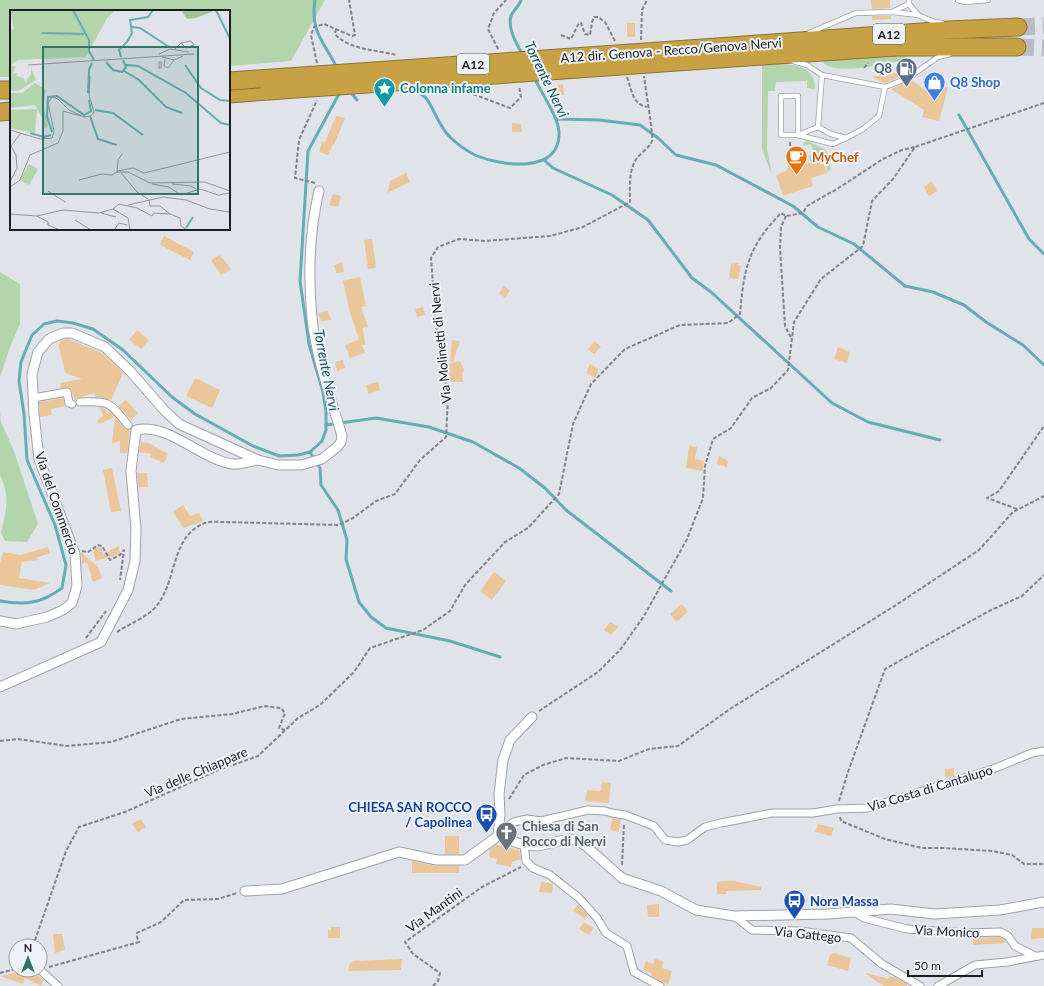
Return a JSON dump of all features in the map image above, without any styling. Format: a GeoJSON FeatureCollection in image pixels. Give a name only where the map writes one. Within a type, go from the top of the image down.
{"type":"FeatureCollection","features":[{"type":"Feature","properties":{"kind":"highway","name":"A12 dir. Genova - Recco/Genova Nervi"},"geometry":{"type":"LineString","coordinates":[[230,81],[761,50],[779,42],[1018,27]]}},
{"type":"Feature","properties":{"kind":"highway","name":"A12"},"geometry":{"type":"LineString","coordinates":[[230,94],[761,50],[897,47],[1017,47]]}},
{"type":"Feature","properties":{"kind":"highway"},"geometry":{"type":"LineString","coordinates":[[0,112],[10,111]]}},
{"type":"Feature","properties":{"kind":"street","name":"Via del Commercio"},"geometry":{"type":"LineString","coordinates":[[0,621],[16,624],[47,618],[63,610],[72,603],[77,586],[75,554],[39,459],[32,374],[38,352],[49,339],[64,333],[72,333],[105,347],[131,372],[164,410],[179,424],[258,460],[278,465],[301,465],[322,459],[341,442],[342,436],[322,368],[312,319],[310,263],[313,218],[319,191]]}},
{"type":"Feature","properties":{"kind":"street"},"geometry":{"type":"LineString","coordinates":[[33,398],[67,392],[69,403],[72,404]]}},
{"type":"Feature","properties":{"kind":"street"},"geometry":{"type":"LineString","coordinates":[[80,402],[103,401],[113,406],[128,425]]}},
{"type":"Feature","properties":{"kind":"street"},"geometry":{"type":"LineString","coordinates":[[0,688],[101,642],[128,590],[135,561],[136,529],[131,471],[136,430],[147,428],[166,434],[214,458],[234,464],[258,460]]}},
{"type":"Feature","properties":{"kind":"street"},"geometry":{"type":"LineString","coordinates":[[245,891],[282,889],[399,852],[437,860],[465,860],[498,834],[500,814],[499,794],[503,760],[510,740],[532,716]]}},
{"type":"Feature","properties":{"kind":"street","name":"Via Costa di Cantalupo"},"geometry":{"type":"LineString","coordinates":[[498,834],[514,822],[527,819],[540,821],[588,810],[625,815],[654,826],[665,840],[678,842],[687,840],[706,827],[721,822],[772,813],[813,813],[837,809],[868,808],[993,769],[1032,753],[1044,751]]}},
{"type":"Feature","properties":{"kind":"street"},"geometry":{"type":"LineString","coordinates":[[498,834],[524,845],[538,846],[569,839],[576,840],[586,846],[622,878],[661,891],[696,910],[734,916],[828,914],[892,909],[934,914],[1000,910],[1044,902]]}},
{"type":"Feature","properties":{"kind":"street"},"geometry":{"type":"LineString","coordinates":[[524,845],[526,861],[533,868],[550,875],[579,898],[597,918],[601,928],[626,946],[634,972],[660,986]]}},
{"type":"Feature","properties":{"kind":"street","name":"Via Monico"},"geometry":{"type":"LineString","coordinates":[[854,912],[864,918],[907,928],[967,933],[1000,932],[1008,936],[1015,946],[1036,956]]}},
{"type":"Feature","properties":{"kind":"street","name":"Via Gattego"},"geometry":{"type":"LineString","coordinates":[[734,916],[752,930],[800,932],[851,938],[882,964],[920,986]]}},
{"type":"Feature","properties":{"kind":"street"},"geometry":{"type":"LineString","coordinates":[[938,986],[975,965],[1007,962],[1044,955]]}},
{"type":"Feature","properties":{"kind":"street"},"geometry":{"type":"LineString","coordinates":[[48,975],[58,986]]}},
{"type":"Feature","properties":{"kind":"lane"},"geometry":{"type":"LineString","coordinates":[[958,0],[965,2],[988,0]]}},
{"type":"Feature","properties":{"kind":"lane"},"geometry":{"type":"LineString","coordinates":[[892,12],[909,2],[918,15]]}},
{"type":"Feature","properties":{"kind":"lane"},"geometry":{"type":"LineString","coordinates":[[807,34],[856,13],[892,12],[918,15],[934,22],[984,28]]}},
{"type":"Feature","properties":{"kind":"lane"},"geometry":{"type":"LineString","coordinates":[[779,42],[800,36]]}},
{"type":"Feature","properties":{"kind":"lane"},"geometry":{"type":"LineString","coordinates":[[959,53],[994,46]]}},
{"type":"Feature","properties":{"kind":"lane"},"geometry":{"type":"LineString","coordinates":[[761,50],[801,62],[822,75],[884,87],[908,78],[938,57],[953,54]]}},
{"type":"Feature","properties":{"kind":"lane"},"geometry":{"type":"LineString","coordinates":[[818,127],[822,75]]}},
{"type":"Feature","properties":{"kind":"lane"},"geometry":{"type":"LineString","coordinates":[[798,135],[798,96],[781,96],[781,135],[798,135],[833,144],[863,129],[879,116],[884,87]]}},
{"type":"Feature","properties":{"kind":"lane"},"geometry":{"type":"LineString","coordinates":[[798,135],[818,127]]}},
{"type":"Feature","properties":{"kind":"lane"},"geometry":{"type":"LineString","coordinates":[[818,127],[831,134],[846,138]]}},
{"type":"Feature","properties":{"kind":"path"},"geometry":{"type":"LineString","coordinates":[[641,41],[642,15],[647,0]]}},
{"type":"Feature","properties":{"kind":"path"},"geometry":{"type":"LineString","coordinates":[[864,68],[867,63],[872,63]]}},
{"type":"Feature","properties":{"kind":"path","name":"Via Molinetti di Nervi"},"geometry":{"type":"LineString","coordinates":[[101,642],[144,616],[158,604],[169,581],[179,548],[186,537],[206,523],[231,522],[339,525],[352,518],[376,501],[395,494],[420,460],[446,437],[448,397],[436,326],[431,258],[438,247],[459,239],[485,241],[550,236],[584,227],[630,202],[631,173],[637,158],[652,142],[653,137],[647,107],[643,70]]}},
{"type":"Feature","properties":{"kind":"path"},"geometry":{"type":"LineString","coordinates":[[532,716],[558,697],[598,672],[620,650],[640,622],[687,539],[702,498],[705,466],[713,439],[731,428],[752,398],[771,388],[788,370],[794,322],[821,279],[863,246],[872,201],[893,178],[915,147],[1044,103]]}},
{"type":"Feature","properties":{"kind":"path"},"geometry":{"type":"LineString","coordinates":[[789,135],[791,165]]}},
{"type":"Feature","properties":{"kind":"path","name":"Via delle Chiappare"},"geometry":{"type":"LineString","coordinates":[[36,938],[66,851],[79,827],[126,812],[216,771],[258,756],[298,718],[320,705],[354,672],[370,648],[423,630],[450,611],[465,585],[505,542],[528,528],[559,494],[573,424],[591,384],[624,349],[680,325],[728,323],[740,314],[743,284],[750,256],[766,229],[781,213],[786,216],[803,213],[807,206],[837,189],[883,159],[902,150],[915,147]]}},
{"type":"Feature","properties":{"kind":"path"},"geometry":{"type":"LineString","coordinates":[[786,216],[781,227],[780,248],[785,326],[791,340]]}},
{"type":"Feature","properties":{"kind":"path"},"geometry":{"type":"LineString","coordinates":[[1017,510],[987,498],[1000,491],[1044,426]]}},
{"type":"Feature","properties":{"kind":"path"},"geometry":{"type":"LineString","coordinates":[[500,814],[524,776],[543,765],[566,758],[620,761],[649,749],[678,746],[730,709],[896,605],[979,550],[1013,512],[1044,496]]}},
{"type":"Feature","properties":{"kind":"path"},"geometry":{"type":"LineString","coordinates":[[75,554],[84,550],[88,552],[98,545],[102,546],[110,560],[120,555],[124,550],[119,586]]}},
{"type":"Feature","properties":{"kind":"path"},"geometry":{"type":"LineString","coordinates":[[1044,575],[1022,596],[989,611],[885,669],[848,772],[837,809],[841,821],[885,839],[922,848],[992,851],[1012,855],[1024,864],[1044,864]]}},
{"type":"Feature","properties":{"kind":"path"},"geometry":{"type":"LineString","coordinates":[[83,640],[91,633],[109,606]]}},
{"type":"Feature","properties":{"kind":"path"},"geometry":{"type":"LineString","coordinates":[[0,741],[18,739],[67,746],[111,742],[181,719],[232,714],[265,706],[281,708],[285,713],[279,728],[285,730]]}},
{"type":"Feature","properties":{"kind":"path"},"geometry":{"type":"LineString","coordinates":[[622,878],[622,847],[625,815]]}},
{"type":"Feature","properties":{"kind":"path","name":"Via Mantini"},"geometry":{"type":"LineString","coordinates":[[432,986],[438,980],[440,973],[413,954],[405,942],[482,887],[520,868],[526,861]]}},
{"type":"Feature","properties":{"kind":"path"},"geometry":{"type":"LineString","coordinates":[[48,968],[139,942],[136,937],[138,934],[160,922],[184,900],[218,899],[245,891]]}},
{"type":"Feature","properties":{"kind":"green space"},"geometry":{"type":"Polygon","coordinates":[[[0,0],[325,0],[291,61],[230,66],[230,10],[10,10],[10,77],[0,77],[0,0]]]}},
{"type":"Feature","properties":{"kind":"green space"},"geometry":{"type":"Polygon","coordinates":[[[907,54],[906,59],[863,68],[838,68],[829,66],[823,62],[824,60],[907,54]]]}},
{"type":"Feature","properties":{"kind":"green space"},"geometry":{"type":"Polygon","coordinates":[[[762,64],[788,64],[804,69],[814,80],[815,89],[807,88],[807,81],[776,82],[775,91],[768,91],[767,149],[772,175],[762,149],[762,64]]]}},
{"type":"Feature","properties":{"kind":"green space"},"geometry":{"type":"Polygon","coordinates":[[[808,141],[826,150],[831,169],[828,172],[823,156],[810,161],[809,156],[814,154],[811,144],[803,146],[804,142],[808,141]]]}},
{"type":"Feature","properties":{"kind":"green space"},"geometry":{"type":"Polygon","coordinates":[[[0,272],[20,284],[20,324],[10,347],[0,377],[0,272]]]}},
{"type":"Feature","properties":{"kind":"green space"},"geometry":{"type":"Polygon","coordinates":[[[0,411],[1,422],[14,451],[38,524],[27,542],[5,541],[1,533],[6,510],[6,491],[0,475],[0,411]]]}},
{"type":"Feature","properties":{"kind":"building"},"geometry":{"type":"Polygon","coordinates":[[[871,0],[890,0],[890,8],[872,9],[871,0]]]}},
{"type":"Feature","properties":{"kind":"building"},"geometry":{"type":"Polygon","coordinates":[[[872,16],[891,16],[891,19],[872,20],[872,16]]]}},
{"type":"Feature","properties":{"kind":"building"},"geometry":{"type":"Polygon","coordinates":[[[627,23],[635,23],[635,37],[627,37],[627,23]]]}},
{"type":"Feature","properties":{"kind":"building"},"geometry":{"type":"Polygon","coordinates":[[[899,72],[904,75],[885,83],[872,77],[899,72]]]}},
{"type":"Feature","properties":{"kind":"building"},"geometry":{"type":"Polygon","coordinates":[[[911,80],[928,92],[931,83],[948,87],[939,121],[922,117],[924,110],[891,89],[911,80]]]}},
{"type":"Feature","properties":{"kind":"building"},"geometry":{"type":"Polygon","coordinates":[[[563,84],[564,95],[551,95],[551,87],[563,84]]]}},
{"type":"Feature","properties":{"kind":"building"},"geometry":{"type":"Polygon","coordinates":[[[336,116],[345,118],[334,145],[333,144],[328,155],[319,152],[322,141],[325,142],[336,116]]]}},
{"type":"Feature","properties":{"kind":"building"},"geometry":{"type":"Polygon","coordinates":[[[512,123],[521,124],[522,132],[512,132],[512,123]]]}},
{"type":"Feature","properties":{"kind":"building"},"geometry":{"type":"Polygon","coordinates":[[[822,159],[827,173],[811,178],[813,186],[783,196],[776,175],[786,171],[788,166],[791,165],[797,167],[822,159]]]}},
{"type":"Feature","properties":{"kind":"building"},"geometry":{"type":"Polygon","coordinates":[[[406,173],[410,182],[387,193],[390,181],[406,173]]]}},
{"type":"Feature","properties":{"kind":"building"},"geometry":{"type":"Polygon","coordinates":[[[932,181],[937,191],[929,196],[924,187],[932,181]]]}},
{"type":"Feature","properties":{"kind":"building"},"geometry":{"type":"Polygon","coordinates":[[[333,194],[341,196],[338,207],[329,205],[333,194]]]}},
{"type":"Feature","properties":{"kind":"building"},"geometry":{"type":"Polygon","coordinates":[[[164,236],[194,252],[190,260],[160,245],[164,236]]]}},
{"type":"Feature","properties":{"kind":"building"},"geometry":{"type":"Polygon","coordinates":[[[372,239],[376,268],[368,269],[364,240],[372,239]]]}},
{"type":"Feature","properties":{"kind":"building"},"geometry":{"type":"Polygon","coordinates":[[[220,255],[231,269],[221,275],[211,260],[220,255]]]}},
{"type":"Feature","properties":{"kind":"building"},"geometry":{"type":"Polygon","coordinates":[[[342,263],[344,272],[336,273],[334,265],[342,263]]]}},
{"type":"Feature","properties":{"kind":"building"},"geometry":{"type":"Polygon","coordinates":[[[738,263],[738,265],[741,266],[738,279],[729,278],[731,264],[738,263]]]}},
{"type":"Feature","properties":{"kind":"building"},"geometry":{"type":"Polygon","coordinates":[[[360,277],[366,306],[361,307],[368,327],[363,328],[365,345],[362,345],[365,353],[350,358],[345,345],[359,340],[350,312],[343,281],[360,277]]]}},
{"type":"Feature","properties":{"kind":"building"},"geometry":{"type":"Polygon","coordinates":[[[504,286],[510,291],[505,298],[499,293],[504,286]]]}},
{"type":"Feature","properties":{"kind":"building"},"geometry":{"type":"Polygon","coordinates":[[[423,307],[425,315],[417,317],[415,309],[423,307]]]}},
{"type":"Feature","properties":{"kind":"building"},"geometry":{"type":"Polygon","coordinates":[[[328,311],[331,320],[321,321],[318,313],[328,311]]]}},
{"type":"Feature","properties":{"kind":"building"},"geometry":{"type":"Polygon","coordinates":[[[137,330],[149,340],[141,349],[129,340],[137,330]]]}},
{"type":"Feature","properties":{"kind":"building"},"geometry":{"type":"Polygon","coordinates":[[[68,339],[102,353],[123,373],[111,400],[95,397],[94,393],[75,400],[71,389],[61,388],[60,383],[82,379],[65,373],[59,346],[61,340],[68,339]]]}},
{"type":"Feature","properties":{"kind":"building"},"geometry":{"type":"Polygon","coordinates":[[[452,340],[460,341],[453,362],[450,362],[452,340]]]}},
{"type":"Feature","properties":{"kind":"building"},"geometry":{"type":"Polygon","coordinates":[[[595,341],[601,347],[594,354],[588,349],[595,341]]]}},
{"type":"Feature","properties":{"kind":"building"},"geometry":{"type":"Polygon","coordinates":[[[838,347],[850,352],[847,363],[834,359],[838,347]]]}},
{"type":"Feature","properties":{"kind":"building"},"geometry":{"type":"Polygon","coordinates":[[[343,360],[345,368],[337,371],[335,362],[343,360]]]}},
{"type":"Feature","properties":{"kind":"building"},"geometry":{"type":"Polygon","coordinates":[[[460,361],[464,370],[462,374],[463,382],[451,382],[447,364],[460,361]]]}},
{"type":"Feature","properties":{"kind":"building"},"geometry":{"type":"Polygon","coordinates":[[[590,364],[599,369],[595,378],[586,373],[590,364]]]}},
{"type":"Feature","properties":{"kind":"building"},"geometry":{"type":"Polygon","coordinates":[[[195,378],[220,390],[212,408],[186,396],[195,378]]]}},
{"type":"Feature","properties":{"kind":"building"},"geometry":{"type":"Polygon","coordinates":[[[378,382],[380,390],[368,394],[366,385],[378,382]]]}},
{"type":"Feature","properties":{"kind":"building"},"geometry":{"type":"Polygon","coordinates":[[[63,398],[65,406],[51,409],[52,415],[40,417],[39,402],[63,398]]]}},
{"type":"Feature","properties":{"kind":"building"},"geometry":{"type":"Polygon","coordinates":[[[126,400],[138,413],[131,420],[118,406],[126,400]]]}},
{"type":"Feature","properties":{"kind":"building"},"geometry":{"type":"Polygon","coordinates":[[[100,407],[107,410],[106,414],[110,411],[115,417],[99,424],[97,420],[103,416],[100,407]]]}},
{"type":"Feature","properties":{"kind":"building"},"geometry":{"type":"Polygon","coordinates":[[[115,417],[124,428],[130,429],[127,453],[120,453],[120,441],[112,443],[115,417]]]}},
{"type":"Feature","properties":{"kind":"building"},"geometry":{"type":"Polygon","coordinates":[[[141,442],[149,443],[168,454],[164,463],[150,457],[152,454],[139,452],[141,442]]]}},
{"type":"Feature","properties":{"kind":"building"},"geometry":{"type":"Polygon","coordinates":[[[689,446],[697,447],[695,459],[704,461],[703,471],[686,468],[689,446]]]}},
{"type":"Feature","properties":{"kind":"building"},"geometry":{"type":"Polygon","coordinates":[[[719,456],[728,461],[727,467],[717,464],[719,456]]]}},
{"type":"Feature","properties":{"kind":"building"},"geometry":{"type":"Polygon","coordinates":[[[112,468],[121,511],[111,512],[103,470],[112,468]]]}},
{"type":"Feature","properties":{"kind":"building"},"geometry":{"type":"Polygon","coordinates":[[[137,473],[147,473],[148,487],[138,487],[137,473]]]}},
{"type":"Feature","properties":{"kind":"building"},"geometry":{"type":"Polygon","coordinates":[[[183,505],[190,516],[199,513],[203,521],[183,528],[173,512],[183,505]]]}},
{"type":"Feature","properties":{"kind":"building"},"geometry":{"type":"Polygon","coordinates":[[[119,546],[120,554],[96,561],[93,549],[101,547],[103,554],[119,546]]]}},
{"type":"Feature","properties":{"kind":"building"},"geometry":{"type":"Polygon","coordinates":[[[48,547],[50,553],[36,558],[38,560],[22,562],[19,578],[50,583],[34,590],[0,585],[0,563],[3,552],[21,555],[48,547]]]}},
{"type":"Feature","properties":{"kind":"building"},"geometry":{"type":"Polygon","coordinates":[[[81,552],[98,567],[102,578],[93,582],[87,562],[82,564],[81,552]]]}},
{"type":"Feature","properties":{"kind":"building"},"geometry":{"type":"Polygon","coordinates":[[[494,572],[506,581],[492,600],[480,591],[494,572]]]}},
{"type":"Feature","properties":{"kind":"building"},"geometry":{"type":"Polygon","coordinates":[[[682,604],[688,612],[676,622],[670,614],[682,604]]]}},
{"type":"Feature","properties":{"kind":"building"},"geometry":{"type":"Polygon","coordinates":[[[610,622],[618,627],[611,635],[604,630],[610,622]]]}},
{"type":"Feature","properties":{"kind":"building"},"geometry":{"type":"Polygon","coordinates":[[[954,768],[954,776],[945,777],[945,769],[954,768]]]}},
{"type":"Feature","properties":{"kind":"building"},"geometry":{"type":"Polygon","coordinates":[[[602,782],[611,783],[609,803],[585,801],[587,790],[601,791],[602,782]]]}},
{"type":"Feature","properties":{"kind":"building"},"geometry":{"type":"Polygon","coordinates":[[[612,818],[621,819],[619,832],[610,830],[612,818]]]}},
{"type":"Feature","properties":{"kind":"building"},"geometry":{"type":"Polygon","coordinates":[[[141,819],[146,827],[138,832],[132,824],[141,819]]]}},
{"type":"Feature","properties":{"kind":"building"},"geometry":{"type":"Polygon","coordinates":[[[818,824],[834,828],[831,836],[815,832],[818,824]]]}},
{"type":"Feature","properties":{"kind":"building"},"geometry":{"type":"Polygon","coordinates":[[[445,836],[459,836],[459,854],[445,854],[445,836]]]}},
{"type":"Feature","properties":{"kind":"building","name":"Chiesa di San Rocco di Nervi"},"geometry":{"type":"Polygon","coordinates":[[[496,845],[519,850],[521,859],[512,862],[511,867],[496,864],[497,859],[489,857],[490,849],[496,845]]]}},
{"type":"Feature","properties":{"kind":"building"},"geometry":{"type":"Polygon","coordinates":[[[412,861],[436,866],[459,866],[459,873],[412,873],[412,861]]]}},
{"type":"Feature","properties":{"kind":"building"},"geometry":{"type":"Polygon","coordinates":[[[734,881],[761,887],[761,890],[726,891],[726,894],[717,894],[717,882],[734,881]]]}},
{"type":"Feature","properties":{"kind":"building"},"geometry":{"type":"Polygon","coordinates":[[[541,882],[553,884],[552,893],[539,892],[541,882]]]}},
{"type":"Feature","properties":{"kind":"building"},"geometry":{"type":"Polygon","coordinates":[[[578,904],[588,915],[585,919],[573,911],[578,904]]]}},
{"type":"Feature","properties":{"kind":"building"},"geometry":{"type":"Polygon","coordinates":[[[659,904],[659,917],[648,917],[647,905],[659,904]]]}},
{"type":"Feature","properties":{"kind":"building"},"geometry":{"type":"Polygon","coordinates":[[[584,922],[594,928],[589,935],[579,929],[584,922]]]}},
{"type":"Feature","properties":{"kind":"building"},"geometry":{"type":"Polygon","coordinates":[[[331,927],[340,927],[340,938],[328,938],[328,929],[331,930],[331,927]]]}},
{"type":"Feature","properties":{"kind":"building"},"geometry":{"type":"Polygon","coordinates":[[[1032,928],[1044,928],[1044,938],[1031,939],[1032,928]]]}},
{"type":"Feature","properties":{"kind":"building"},"geometry":{"type":"Polygon","coordinates":[[[53,934],[62,934],[65,950],[55,953],[53,934]]]}},
{"type":"Feature","properties":{"kind":"building"},"geometry":{"type":"Polygon","coordinates":[[[999,937],[1005,940],[1005,943],[973,945],[973,938],[999,937]]]}},
{"type":"Feature","properties":{"kind":"building"},"geometry":{"type":"Polygon","coordinates":[[[834,953],[851,958],[848,971],[827,965],[830,955],[834,953]]]}},
{"type":"Feature","properties":{"kind":"building"},"geometry":{"type":"Polygon","coordinates":[[[402,959],[401,970],[348,971],[350,963],[355,961],[402,959]]]}},
{"type":"Feature","properties":{"kind":"building"},"geometry":{"type":"Polygon","coordinates":[[[655,959],[663,961],[662,968],[672,971],[668,985],[651,976],[652,973],[643,970],[646,961],[653,964],[655,959]]]}},
{"type":"Feature","properties":{"kind":"building"},"geometry":{"type":"Polygon","coordinates":[[[865,973],[889,979],[889,976],[894,977],[907,984],[907,986],[884,986],[865,973]]]}},
{"type":"Feature","properties":{"kind":"building"},"geometry":{"type":"Polygon","coordinates":[[[8,974],[8,978],[25,978],[23,984],[0,976],[8,974]]]}},
{"type":"Feature","properties":{"kind":"building"},"geometry":{"type":"Polygon","coordinates":[[[25,978],[41,978],[44,980],[41,986],[25,978]]]}},
{"type":"Feature","properties":{"kind":"waterway"},"geometry":{"type":"LineString","coordinates":[[315,0],[314,21],[316,29],[337,68]]}},
{"type":"Feature","properties":{"kind":"waterway","name":"Torrente Nervi"},"geometry":{"type":"LineString","coordinates":[[521,0],[511,16],[510,26],[522,54]]}},
{"type":"Feature","properties":{"kind":"waterway","name":"Torrente Nervi"},"geometry":{"type":"LineString","coordinates":[[411,87],[426,98],[446,133],[465,149],[486,159],[513,164],[527,164],[540,161],[550,155],[557,146],[559,132],[556,119],[534,77]]}},
{"type":"Feature","properties":{"kind":"waterway"},"geometry":{"type":"LineString","coordinates":[[349,90],[357,100]]}},
{"type":"Feature","properties":{"kind":"waterway","name":"Torrente Nervi"},"geometry":{"type":"LineString","coordinates":[[0,601],[25,603],[47,597],[62,588],[66,565],[55,525],[27,460],[24,414],[19,381],[21,362],[32,335],[44,324],[57,321],[73,323],[93,329],[123,350],[172,397],[195,414],[253,446],[279,456],[298,455],[310,452],[322,441],[326,430],[326,412],[323,392],[309,344],[300,281],[308,151],[340,92]]}},
{"type":"Feature","properties":{"kind":"waterway"},"geometry":{"type":"LineString","coordinates":[[959,115],[1029,239],[1044,254]]}},
{"type":"Feature","properties":{"kind":"waterway"},"geometry":{"type":"LineString","coordinates":[[557,119],[599,120],[640,125],[658,138],[676,155],[716,165],[793,206],[818,227],[854,244],[905,286],[933,292],[964,305],[986,322],[1023,345],[1044,365]]}},
{"type":"Feature","properties":{"kind":"waterway"},"geometry":{"type":"LineString","coordinates":[[544,160],[553,168],[612,195],[648,220],[692,278],[711,292],[832,403],[868,422],[940,440]]}},
{"type":"Feature","properties":{"kind":"waterway"},"geometry":{"type":"LineString","coordinates":[[326,425],[376,418],[429,427],[473,442],[519,468],[545,488],[566,510],[671,591]]}},
{"type":"Feature","properties":{"kind":"waterway"},"geometry":{"type":"LineString","coordinates":[[310,452],[320,468],[321,485],[338,510],[347,540],[346,559],[359,602],[371,617],[386,628],[450,641],[500,657]]}},
{"type":"Feature","properties":{"kind":"tunnel"},"geometry":{"type":"LineString","coordinates":[[1018,27],[1044,26]]}},
{"type":"Feature","properties":{"kind":"tunnel"},"geometry":{"type":"LineString","coordinates":[[1017,47],[1044,48]]}},
{"type":"Feature","properties":{"kind":"place","name":"Q8"},"geometry":{"type":"Point","coordinates":[907,88]}},
{"type":"Feature","properties":{"kind":"place","name":"Q8 Shop"},"geometry":{"type":"Point","coordinates":[935,102]}},
{"type":"Feature","properties":{"kind":"place","name":"Colonna infame"},"geometry":{"type":"Point","coordinates":[384,108]}},
{"type":"Feature","properties":{"kind":"place","name":"MyChef"},"geometry":{"type":"Point","coordinates":[797,176]}},
{"type":"Feature","properties":{"kind":"place","name":"CHIESA SAN ROCCO / Capolinea"},"geometry":{"type":"Point","coordinates":[487,834]}},
{"type":"Feature","properties":{"kind":"place","name":"Chiesa di San Rocco di Nervi"},"geometry":{"type":"Point","coordinates":[506,852]}},
{"type":"Feature","properties":{"kind":"place","name":"Nora Massa"},"geometry":{"type":"Point","coordinates":[795,920]}}]}
